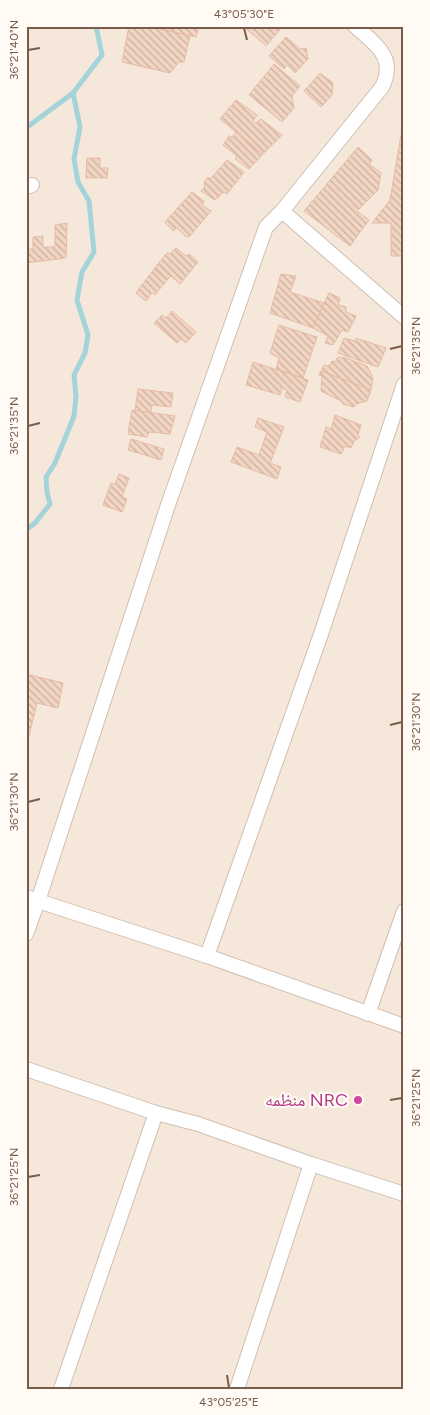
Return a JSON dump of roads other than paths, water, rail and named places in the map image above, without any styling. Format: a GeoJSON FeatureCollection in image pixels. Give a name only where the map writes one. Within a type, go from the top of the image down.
{"type":"FeatureCollection","features":[{"type":"Feature","properties":{"kind":"street"},"geometry":{"type":"LineString","coordinates":[[26,934],[32,899],[266,227],[282,211],[382,87],[386,79],[388,72],[385,56],[355,26]]}},
{"type":"Feature","properties":{"kind":"street"},"geometry":{"type":"LineString","coordinates":[[282,211],[404,317]]}},
{"type":"Feature","properties":{"kind":"street"},"geometry":{"type":"LineString","coordinates":[[207,956],[320,634],[404,384]]}},
{"type":"Feature","properties":{"kind":"street"},"geometry":{"type":"LineString","coordinates":[[32,899],[207,956],[404,1026]]}},
{"type":"Feature","properties":{"kind":"street"},"geometry":{"type":"LineString","coordinates":[[368,1014],[404,911]]}},
{"type":"Feature","properties":{"kind":"street"},"geometry":{"type":"LineString","coordinates":[[26,1069],[156,1113],[198,1124],[311,1164],[404,1194]]}},
{"type":"Feature","properties":{"kind":"street"},"geometry":{"type":"LineString","coordinates":[[61,1389],[156,1113]]}},
{"type":"Feature","properties":{"kind":"street"},"geometry":{"type":"LineString","coordinates":[[237,1389],[311,1164]]}},
{"type":"Feature","properties":{"kind":"waterway"},"geometry":{"type":"LineString","coordinates":[[26,128],[73,93],[102,55],[96,26]]}},
{"type":"Feature","properties":{"kind":"waterway"},"geometry":{"type":"LineString","coordinates":[[26,530],[35,523],[50,504],[46,477],[55,463],[74,416],[76,397],[74,375],[85,353],[88,335],[77,300],[82,272],[94,252],[89,201],[78,182],[74,159],[80,127],[73,93]]}},
{"type":"Feature","properties":{"kind":"place","name":"منظمه NRC"},"geometry":{"type":"Point","coordinates":[358,1100]}}]}
